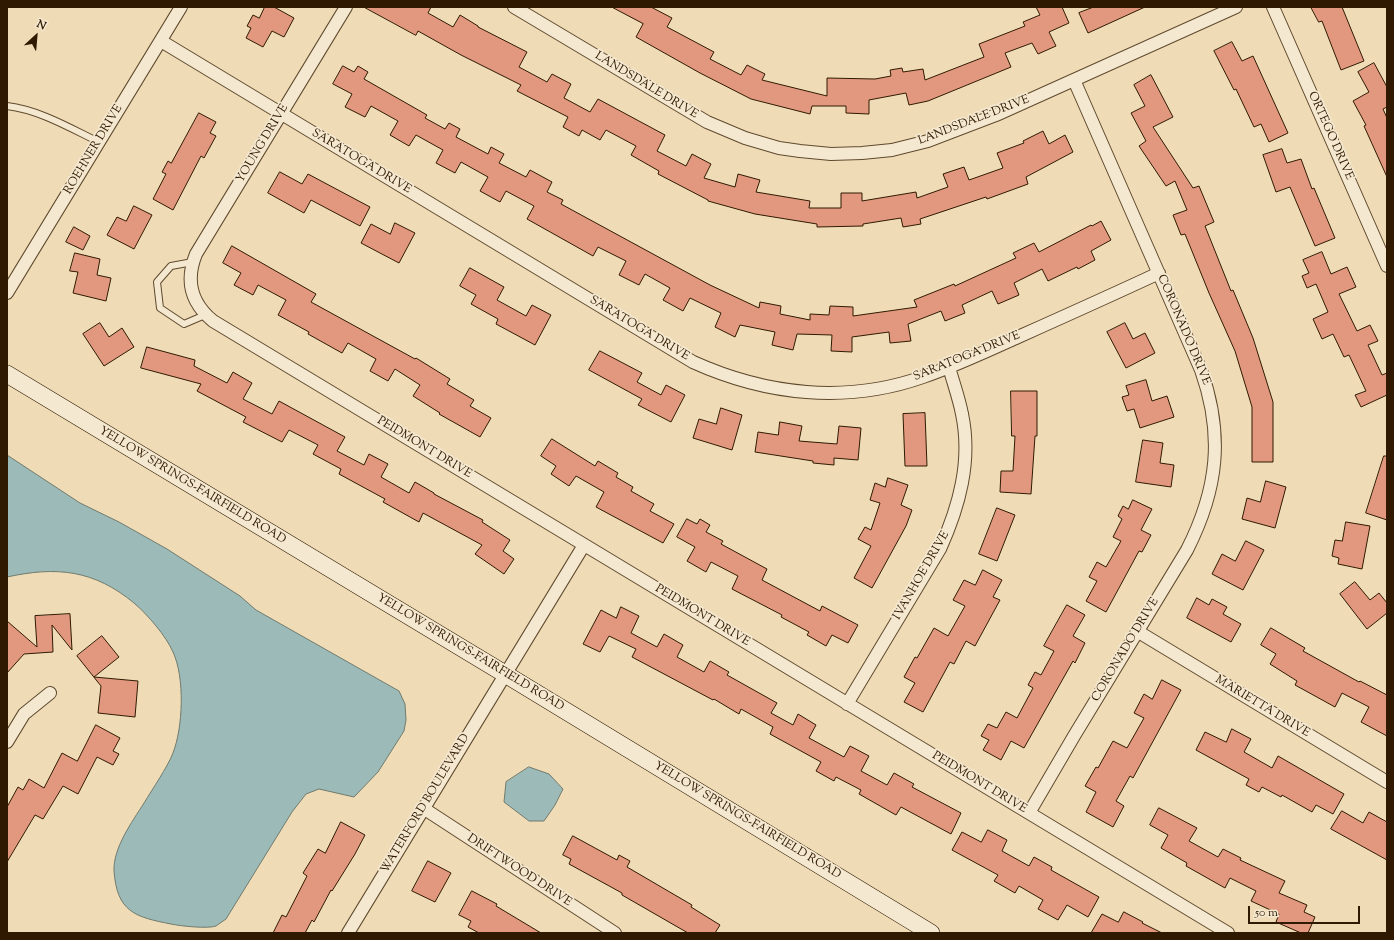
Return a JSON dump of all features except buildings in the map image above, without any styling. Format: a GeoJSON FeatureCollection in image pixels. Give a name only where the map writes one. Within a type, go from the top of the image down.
{"type":"FeatureCollection","features":[{"type":"Feature","properties":{"kind":"main road","name":"YELLOW SPRINGS-FAIRFIELD ROAD"},"geometry":{"type":"LineString","coordinates":[[7,374],[931,933]]}},
{"type":"Feature","properties":{"kind":"street","name":"ROEHNER DRIVE"},"geometry":{"type":"LineString","coordinates":[[7,293],[181,7]]}},
{"type":"Feature","properties":{"kind":"street","name":"YOUNG DRIVE"},"geometry":{"type":"LineString","coordinates":[[191,285],[191,269],[196,254],[346,7]]}},
{"type":"Feature","properties":{"kind":"street","name":"LANDSDALE DRIVE"},"geometry":{"type":"LineString","coordinates":[[514,7],[707,122],[745,138],[779,148],[831,154],[892,150],[928,141],[996,114],[1236,7]]}},
{"type":"Feature","properties":{"kind":"street","name":"ORTEGO DRIVE"},"geometry":{"type":"LineString","coordinates":[[1273,7],[1387,266]]}},
{"type":"Feature","properties":{"kind":"street","name":"SARATOGA DRIVE"},"geometry":{"type":"LineString","coordinates":[[161,41],[686,358],[736,379],[777,389],[835,393],[893,386],[923,377],[949,367],[1159,273]]}},
{"type":"Feature","properties":{"kind":"street","name":"CORONADO DRIVE"},"geometry":{"type":"LineString","coordinates":[[1029,813],[1187,550],[1205,510],[1210,492],[1215,456],[1214,420],[1202,370],[1074,80]]}},
{"type":"Feature","properties":{"kind":"street","name":"PEIDMONT DRIVE"},"geometry":{"type":"LineString","coordinates":[[191,285],[198,306],[205,315],[213,321],[1228,933]]}},
{"type":"Feature","properties":{"kind":"street","name":"IVANHOE DRIVE"},"geometry":{"type":"LineString","coordinates":[[847,704],[940,549],[957,508],[964,473],[965,436],[962,415],[949,367]]}},
{"type":"Feature","properties":{"kind":"street","name":"WATERFORD BOULEVARD"},"geometry":{"type":"LineString","coordinates":[[348,933],[584,544]]}},
{"type":"Feature","properties":{"kind":"street","name":"MARIETTA DRIVE"},"geometry":{"type":"LineString","coordinates":[[1137,631],[1387,782]]}},
{"type":"Feature","properties":{"kind":"street"},"geometry":{"type":"LineString","coordinates":[[7,742],[24,714],[50,694]]}},
{"type":"Feature","properties":{"kind":"street","name":"DRIFTWOOD DRIVE"},"geometry":{"type":"LineString","coordinates":[[423,808],[615,933]]}},
{"type":"Feature","properties":{"kind":"lane"},"geometry":{"type":"LineString","coordinates":[[7,106],[44,116],[99,142]]}},
{"type":"Feature","properties":{"kind":"lane"},"geometry":{"type":"LineString","coordinates":[[193,262],[171,266],[157,282],[160,308],[184,324],[205,315]]}},
{"type":"Feature","properties":{"kind":"water"},"geometry":{"type":"Polygon","coordinates":[[[7,455],[80,503],[119,522],[167,549],[240,596],[256,610],[399,691],[405,704],[406,720],[404,731],[378,772],[354,797],[319,789],[306,794],[292,812],[226,919],[216,926],[187,926],[147,919],[130,910],[119,896],[114,871],[120,844],[167,765],[173,753],[179,730],[181,716],[181,689],[177,663],[170,646],[145,613],[119,592],[104,583],[89,577],[59,572],[42,572],[7,577],[7,455]]]}},
{"type":"Feature","properties":{"kind":"water"},"geometry":{"type":"Polygon","coordinates":[[[529,767],[549,774],[563,789],[555,805],[544,821],[529,821],[504,802],[506,782],[529,767]]]}}]}
